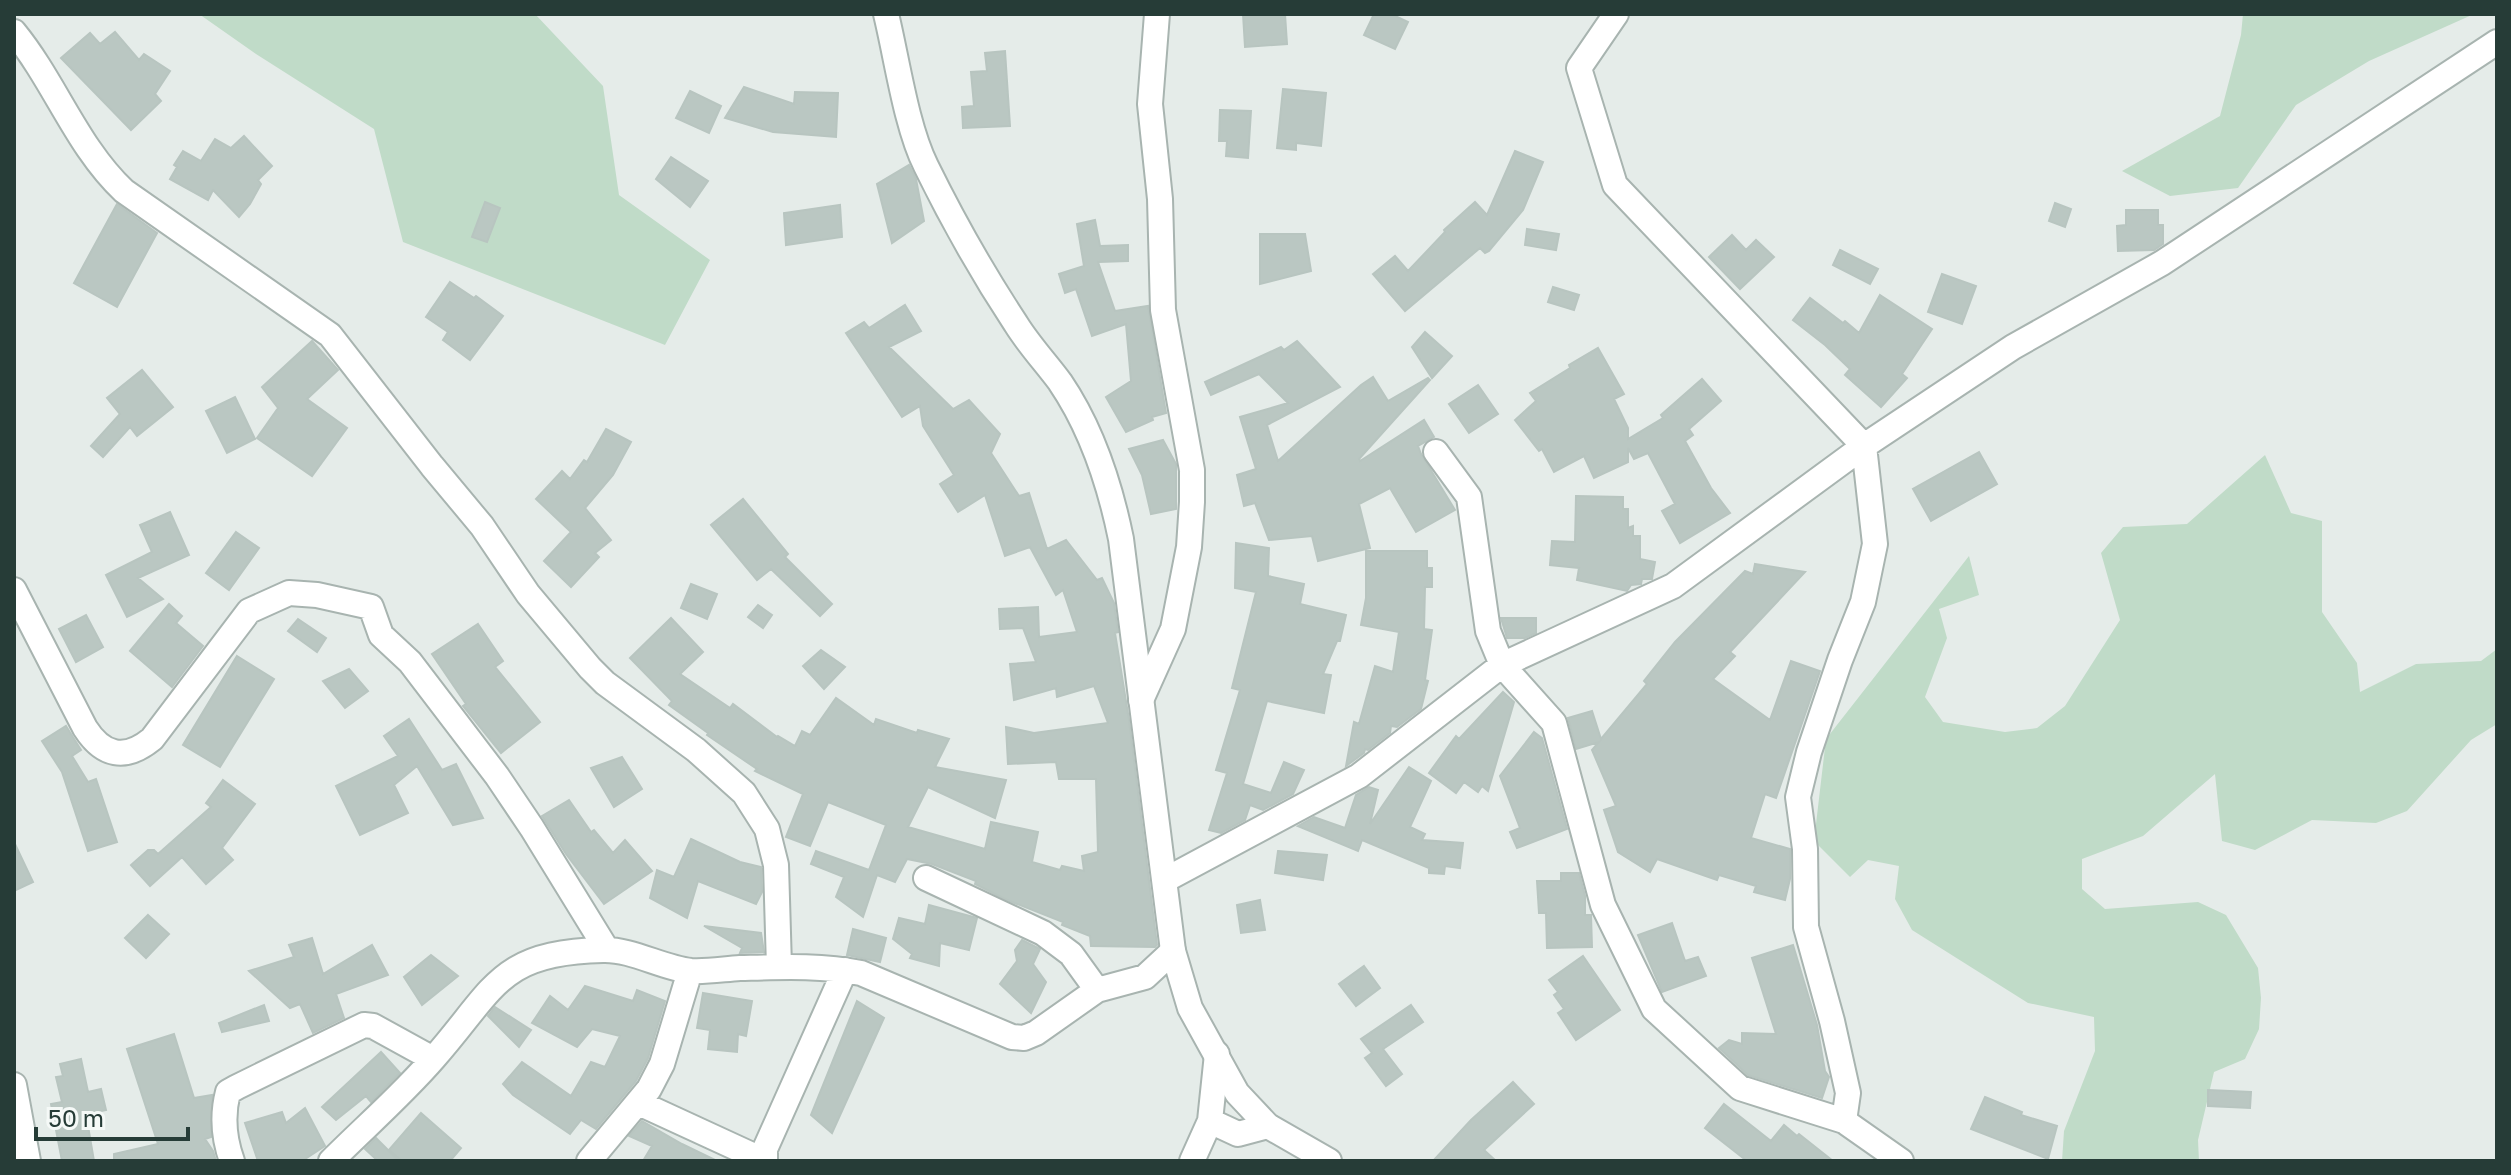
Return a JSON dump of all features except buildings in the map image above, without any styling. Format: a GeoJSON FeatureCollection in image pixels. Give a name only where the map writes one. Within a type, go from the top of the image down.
{"type":"FeatureCollection","features":[{"type":"Feature","properties":{"kind":"street"},"geometry":{"type":"LineString","coordinates":[[886,14],[915,139],[924,163],[966,242],[1017,327],[1070,399],[1112,494],[1121,539],[1173,951],[1190,1008],[1237,1093],[1268,1126],[1329,1161]]}},
{"type":"Feature","properties":{"kind":"street"},"geometry":{"type":"LineString","coordinates":[[1141,700],[1173,629],[1189,547],[1192,502],[1192,470],[1163,310],[1161,214],[1150,104],[1157,14]]}},
{"type":"Feature","properties":{"kind":"street"},"geometry":{"type":"LineString","coordinates":[[1616,14],[1579,68],[1615,185],[1864,446],[1875,544],[1863,602],[1831,686],[1798,797],[1805,849],[1806,927],[1848,1093],[1844,1121]]}},
{"type":"Feature","properties":{"kind":"street"},"geometry":{"type":"LineString","coordinates":[[14,32],[32,55],[103,170],[124,191],[330,335],[482,526],[528,594],[590,668],[605,683],[696,750],[744,793],[767,829],[776,865],[779,967]]}},
{"type":"Feature","properties":{"kind":"street"},"geometry":{"type":"LineString","coordinates":[[1165,880],[1359,776],[1502,665],[1673,586],[1864,446],[2013,347],[2162,263],[2497,42]]}},
{"type":"Feature","properties":{"kind":"street"},"geometry":{"type":"LineString","coordinates":[[1436,452],[1469,497],[1488,631],[1502,665],[1554,723],[1603,905],[1654,1009],[1740,1088],[1844,1121],[1901,1161]]}},
{"type":"Feature","properties":{"kind":"street"},"geometry":{"type":"LineString","coordinates":[[14,590],[62,687],[95,743],[107,751],[122,753],[140,748],[152,739],[249,611],[289,593],[317,595],[371,607],[381,635],[410,662],[497,776],[607,950]]}},
{"type":"Feature","properties":{"kind":"street"},"geometry":{"type":"LineString","coordinates":[[926,878],[1043,933],[1071,954],[1097,990]]}},
{"type":"Feature","properties":{"kind":"street"},"geometry":{"type":"LineString","coordinates":[[331,1161],[433,1059],[493,985],[532,960],[554,954],[607,950],[690,971],[779,967],[845,970],[861,973],[1012,1037],[1024,1038],[1036,1033],[1097,990],[1145,977],[1173,951]]}},
{"type":"Feature","properties":{"kind":"street"},"geometry":{"type":"LineString","coordinates":[[639,1103],[765,1161],[765,1149],[845,970]]}},
{"type":"Feature","properties":{"kind":"street"},"geometry":{"type":"LineString","coordinates":[[589,1161],[639,1103],[662,1064],[690,971]]}},
{"type":"Feature","properties":{"kind":"street"},"geometry":{"type":"LineString","coordinates":[[232,1161],[225,1142],[225,1103],[228,1092],[237,1087],[364,1025],[373,1026],[433,1059]]}},
{"type":"Feature","properties":{"kind":"street"},"geometry":{"type":"LineString","coordinates":[[1192,1161],[1210,1121],[1217,1054]]}},
{"type":"Feature","properties":{"kind":"street"},"geometry":{"type":"LineString","coordinates":[[14,1085],[28,1161]]}},
{"type":"Feature","properties":{"kind":"street"},"geometry":{"type":"LineString","coordinates":[[1210,1121],[1238,1134],[1268,1126]]}},
{"type":"Feature","properties":{"kind":"green space"},"geometry":{"type":"Polygon","coordinates":[[[199,14],[535,14],[603,86],[619,195],[710,260],[665,345],[403,242],[374,129],[199,14]]]}},
{"type":"Feature","properties":{"kind":"green space"},"geometry":{"type":"Polygon","coordinates":[[[2243,14],[2474,14],[2369,61],[2296,105],[2238,188],[2170,196],[2122,171],[2220,116],[2241,35],[2243,14]]]}},
{"type":"Feature","properties":{"kind":"green space"},"geometry":{"type":"Polygon","coordinates":[[[2265,455],[2291,513],[2322,521],[2322,612],[2357,663],[2360,692],[2416,664],[2481,661],[2497,649],[2497,724],[2471,740],[2407,811],[2376,823],[2312,820],[2255,850],[2222,841],[2215,774],[2143,836],[2082,859],[2082,889],[2105,909],[2198,902],[2226,915],[2258,968],[2261,998],[2259,1029],[2245,1059],[2214,1072],[2198,1140],[2199,1161],[2062,1161],[2064,1131],[2095,1051],[2094,1017],[2028,1003],[1912,930],[1895,899],[1899,866],[1868,860],[1850,877],[1814,841],[1826,739],[1969,556],[1979,595],[1939,609],[1947,638],[1925,697],[1943,722],[2005,732],[2037,728],[2065,706],[2120,620],[2101,553],[2123,527],[2187,524],[2265,455]]]}}]}
